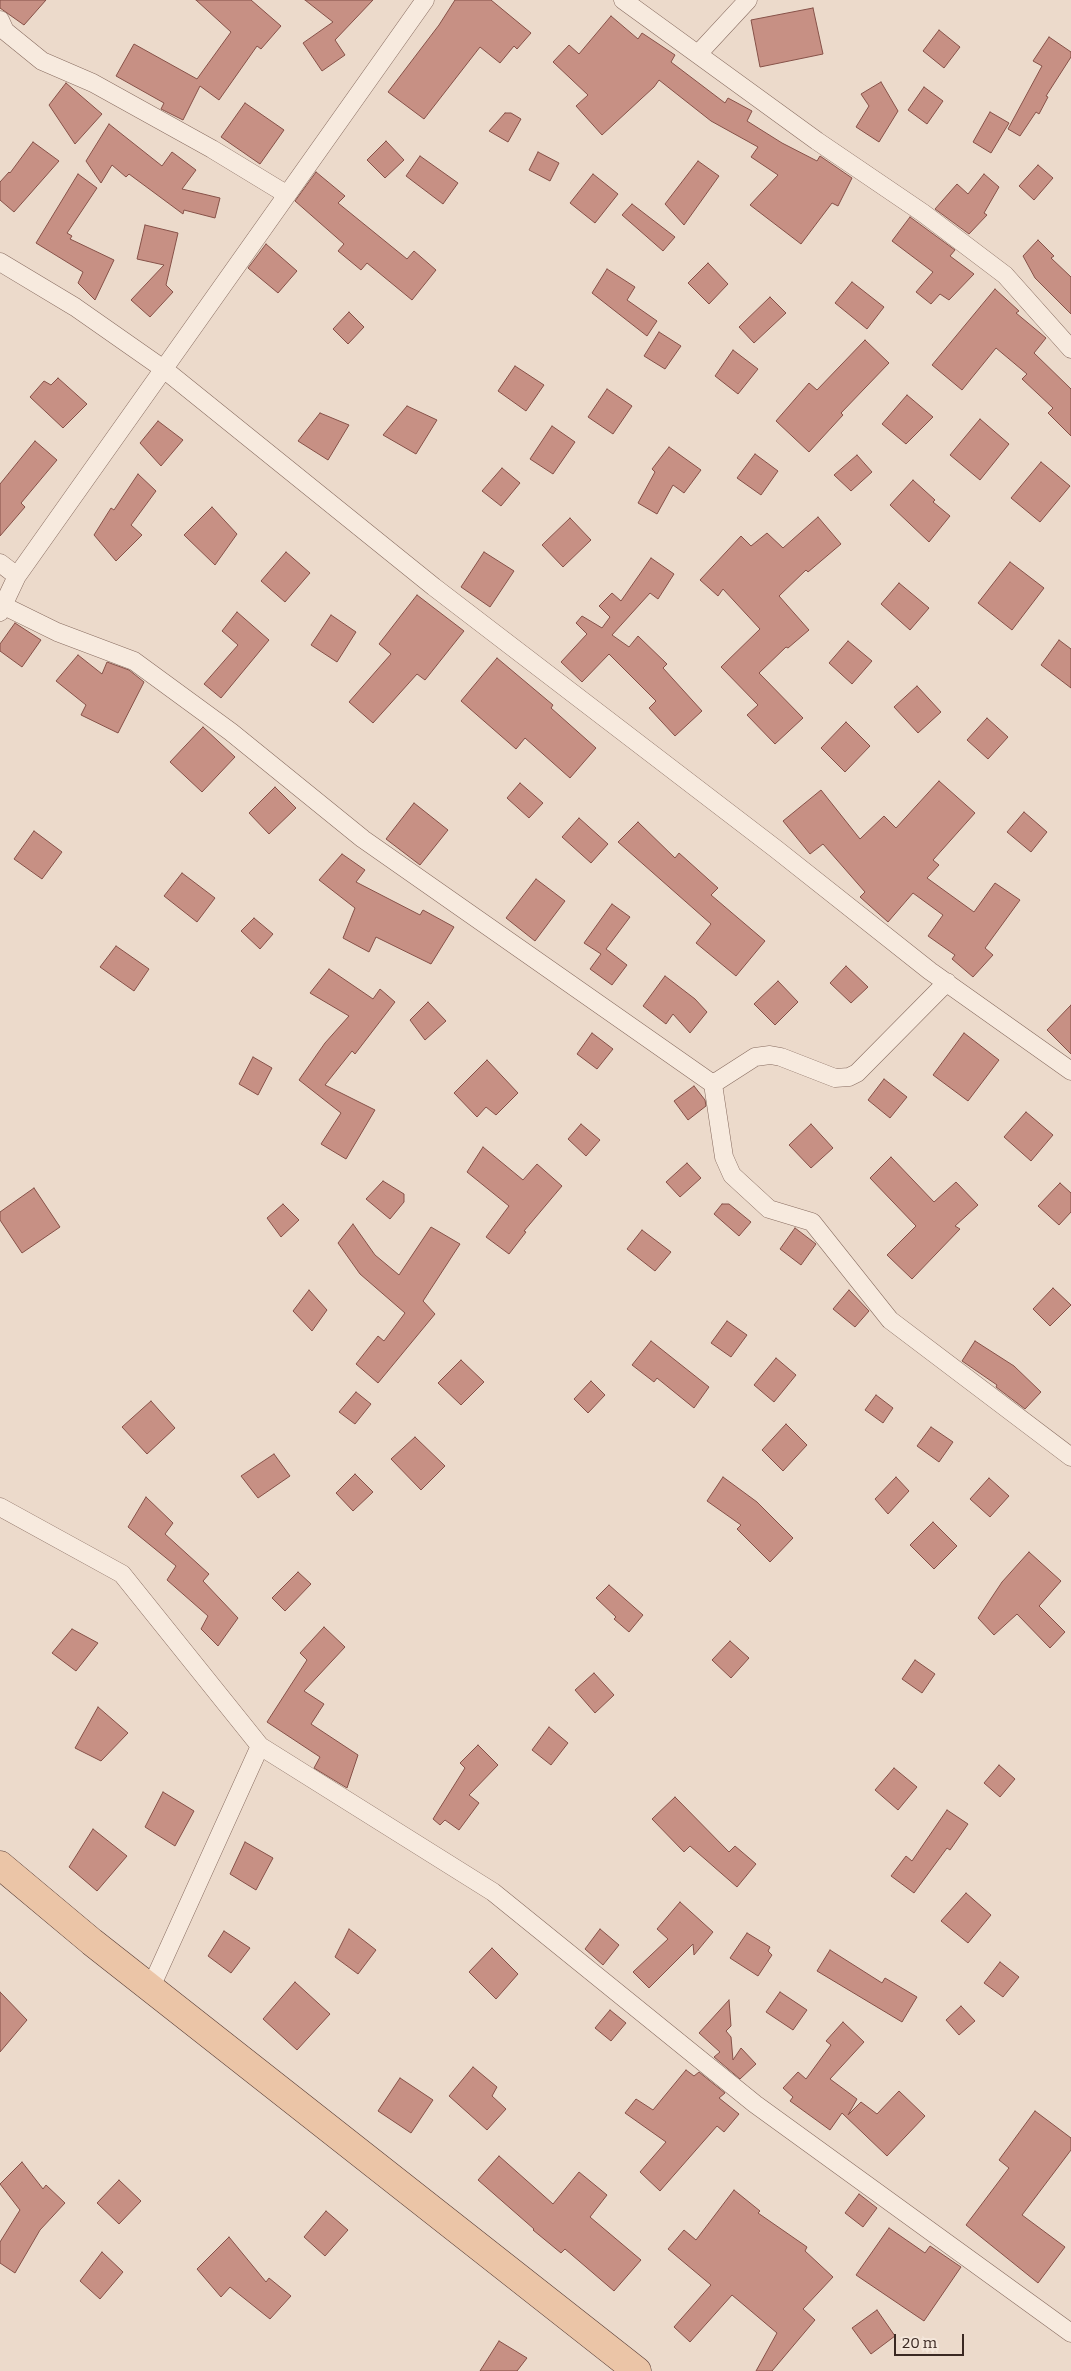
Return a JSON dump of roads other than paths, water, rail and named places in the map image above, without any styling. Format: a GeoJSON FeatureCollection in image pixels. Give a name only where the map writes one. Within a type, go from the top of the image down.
{"type":"FeatureCollection","features":[{"type":"Feature","properties":{"kind":"main road"},"geometry":{"type":"LineString","coordinates":[[0,1865],[92,1942],[637,2371]]}},
{"type":"Feature","properties":{"kind":"street"},"geometry":{"type":"LineString","coordinates":[[425,0],[286,194],[165,370],[17,576],[2,609],[57,632],[117,652],[134,661],[231,732],[362,839],[713,1084],[724,1157],[732,1175],[770,1209],[812,1222],[890,1320],[1071,1457]]}},
{"type":"Feature","properties":{"kind":"street"},"geometry":{"type":"LineString","coordinates":[[624,0],[816,141],[923,213],[1005,275],[1071,349]]}},
{"type":"Feature","properties":{"kind":"street"},"geometry":{"type":"LineString","coordinates":[[698,54],[748,0]]}},
{"type":"Feature","properties":{"kind":"street"},"geometry":{"type":"LineString","coordinates":[[0,20],[5,31],[42,61],[94,83],[212,149],[286,194]]}},
{"type":"Feature","properties":{"kind":"street"},"geometry":{"type":"LineString","coordinates":[[0,262],[75,307],[165,370],[434,587],[947,982],[1071,1071]]}},
{"type":"Feature","properties":{"kind":"street"},"geometry":{"type":"LineString","coordinates":[[0,563],[17,576]]}},
{"type":"Feature","properties":{"kind":"street"},"geometry":{"type":"LineString","coordinates":[[713,1084],[755,1057],[770,1055],[781,1057],[835,1078],[857,1073],[947,982]]}},
{"type":"Feature","properties":{"kind":"street"},"geometry":{"type":"LineString","coordinates":[[0,1507],[122,1574],[260,1746],[493,1892],[755,2104],[1071,2333]]}},
{"type":"Feature","properties":{"kind":"street"},"geometry":{"type":"LineString","coordinates":[[151,1987],[260,1746]]}}]}
